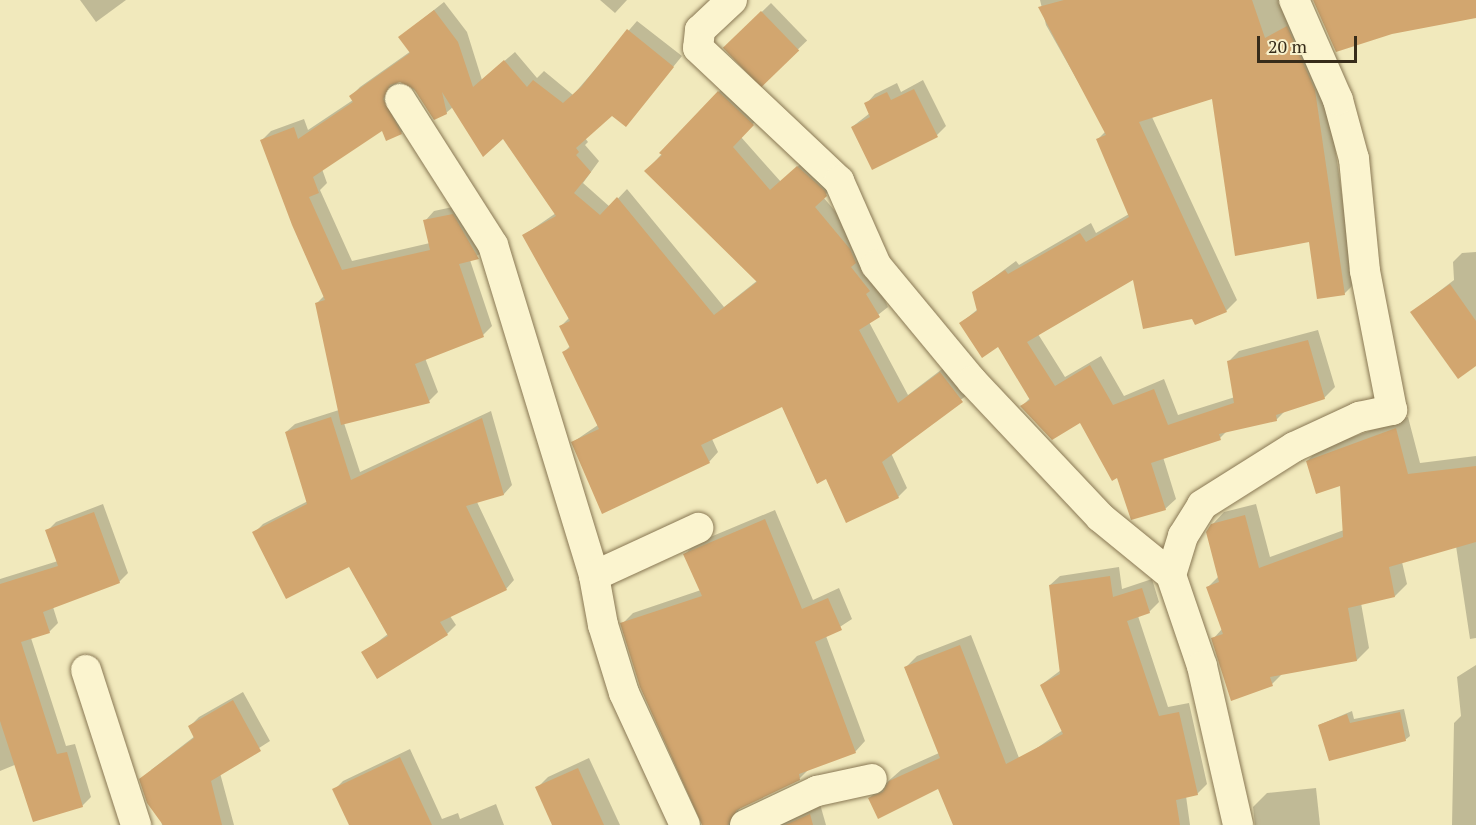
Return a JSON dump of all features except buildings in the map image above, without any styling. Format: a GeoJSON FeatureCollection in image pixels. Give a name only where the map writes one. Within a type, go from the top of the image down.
{"type":"FeatureCollection","features":[{"type":"Feature","properties":{"kind":"street"},"geometry":{"type":"LineString","coordinates":[[732,0],[700,30],[698,48],[839,181],[876,265],[972,381],[1100,517],[1171,575],[1202,666],[1238,825]]}},
{"type":"Feature","properties":{"kind":"street"},"geometry":{"type":"LineString","coordinates":[[1171,575],[1183,536],[1203,505],[1294,447],[1359,417],[1392,410],[1365,271],[1354,159],[1338,100],[1294,0]]}},
{"type":"Feature","properties":{"kind":"street"},"geometry":{"type":"LineString","coordinates":[[400,99],[494,245],[594,576],[603,625],[624,693],[685,825]]}},
{"type":"Feature","properties":{"kind":"street"},"geometry":{"type":"LineString","coordinates":[[594,576],[698,528]]}},
{"type":"Feature","properties":{"kind":"street"},"geometry":{"type":"LineString","coordinates":[[86,670],[136,825]]}},
{"type":"Feature","properties":{"kind":"street"},"geometry":{"type":"LineString","coordinates":[[745,825],[817,790],[872,779]]}}]}
